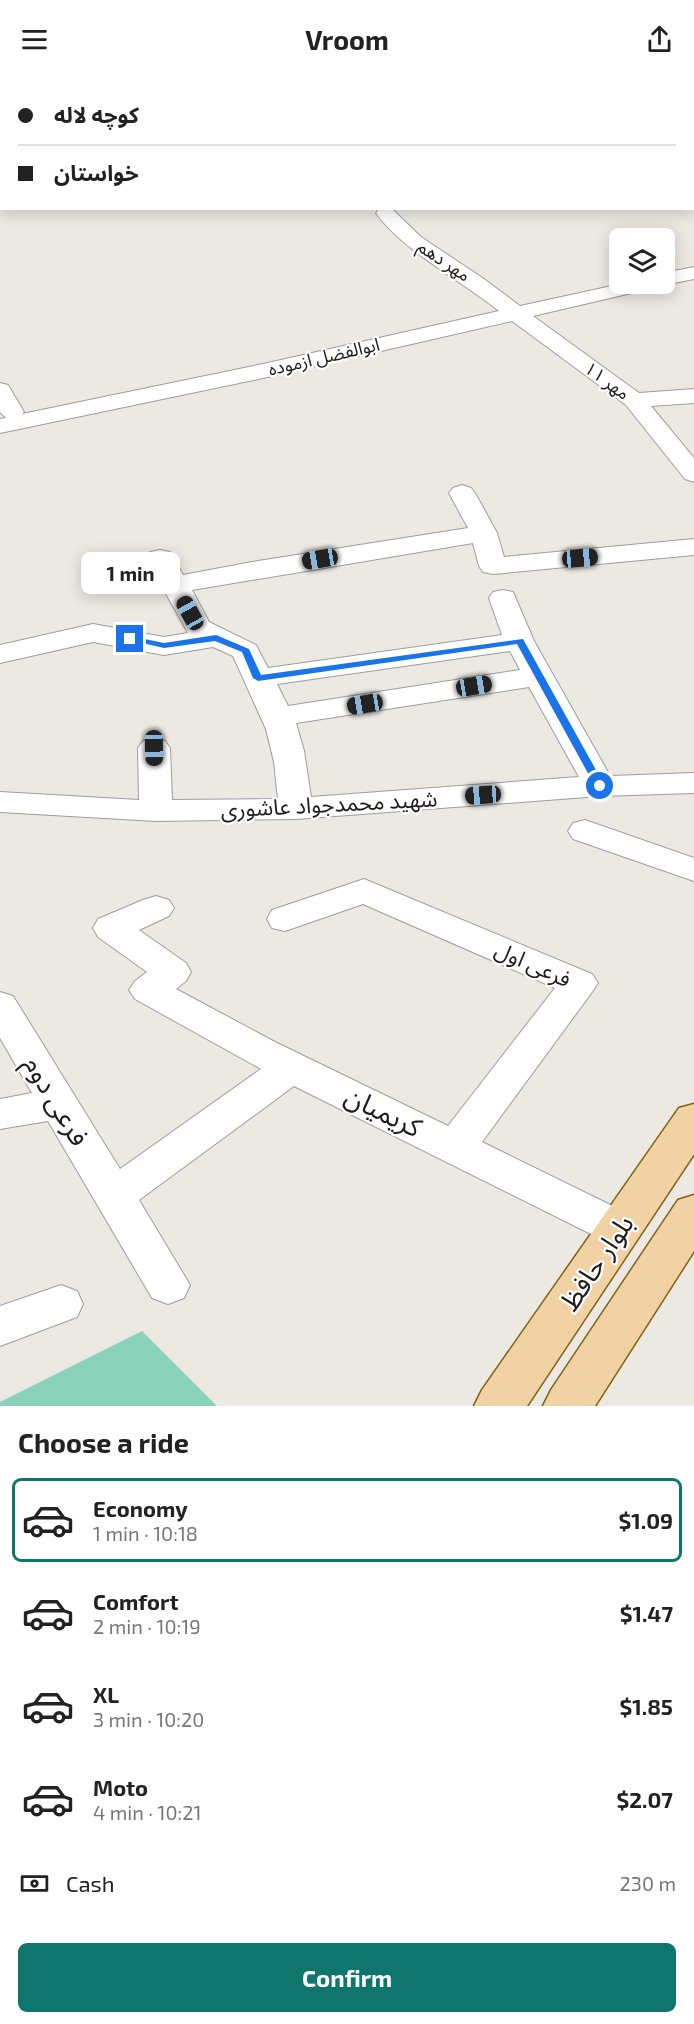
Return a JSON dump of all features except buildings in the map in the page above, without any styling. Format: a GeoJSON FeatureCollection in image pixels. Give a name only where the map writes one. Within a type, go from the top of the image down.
{"type":"FeatureCollection","features":[{"type":"Feature","properties":{"kind":"main road","name":"بلوار حافظ"},"geometry":{"type":"LineString","coordinates":[[499,1406],[694,1120]]}},
{"type":"Feature","properties":{"kind":"main road"},"geometry":{"type":"LineString","coordinates":[[568,1406],[694,1213]]}},
{"type":"Feature","properties":{"kind":"street","name":"مهر دهم"},"geometry":{"type":"LineString","coordinates":[[386,213],[414,241],[511,309]]}},
{"type":"Feature","properties":{"kind":"street"},"geometry":{"type":"LineString","coordinates":[[675,266],[694,262]]}},
{"type":"Feature","properties":{"kind":"street"},"geometry":{"type":"LineString","coordinates":[[675,277],[694,273]]}},
{"type":"Feature","properties":{"kind":"street","name":"ابوالفضل ازموده"},"geometry":{"type":"LineString","coordinates":[[4,417],[263,371],[511,309],[609,281]]}},
{"type":"Feature","properties":{"kind":"street","name":"ابوالفضل ازموده"},"geometry":{"type":"LineString","coordinates":[[511,309],[609,291]]}},
{"type":"Feature","properties":{"kind":"street","name":"مهر ۱۱"},"geometry":{"type":"LineString","coordinates":[[511,309],[557,346],[634,400],[694,474]]}},
{"type":"Feature","properties":{"kind":"street"},"geometry":{"type":"LineString","coordinates":[[0,390],[4,417]]}},
{"type":"Feature","properties":{"kind":"street"},"geometry":{"type":"LineString","coordinates":[[634,400],[694,396]]}},
{"type":"Feature","properties":{"kind":"street"},"geometry":{"type":"LineString","coordinates":[[462,493],[484,533],[493,566],[694,547]]}},
{"type":"Feature","properties":{"kind":"street"},"geometry":{"type":"LineString","coordinates":[[175,585],[484,533]]}},
{"type":"Feature","properties":{"kind":"street"},"geometry":{"type":"LineString","coordinates":[[160,558],[198,627],[246,651],[278,717],[288,749],[296,809]]}},
{"type":"Feature","properties":{"kind":"street"},"geometry":{"type":"LineString","coordinates":[[502,598],[519,641],[600,786]]}},
{"type":"Feature","properties":{"kind":"street"},"geometry":{"type":"LineString","coordinates":[[0,654],[93,633],[164,646],[216,638]]}},
{"type":"Feature","properties":{"kind":"street"},"geometry":{"type":"LineString","coordinates":[[258,678],[519,641]]}},
{"type":"Feature","properties":{"kind":"street"},"geometry":{"type":"LineString","coordinates":[[278,717],[540,676]]}},
{"type":"Feature","properties":{"kind":"street"},"geometry":{"type":"LineString","coordinates":[[154,748],[156,811]]}},
{"type":"Feature","properties":{"kind":"street","name":"شهید محمدجواد عاشوری"},"geometry":{"type":"LineString","coordinates":[[0,802],[156,811],[296,809],[600,786],[694,783]]}},
{"type":"Feature","properties":{"kind":"street"},"geometry":{"type":"LineString","coordinates":[[585,831],[694,870]]}},
{"type":"Feature","properties":{"kind":"street","name":"فرعی اول"},"geometry":{"type":"LineString","coordinates":[[285,919],[364,891],[579,983],[455,1147]]}},
{"type":"Feature","properties":{"kind":"street","name":"کریمیان"},"geometry":{"type":"LineString","coordinates":[[156,908],[111,928],[173,972],[148,990],[292,1067],[620,1229]]}},
{"type":"Feature","properties":{"kind":"street","name":"فرعی دوم"},"geometry":{"type":"LineString","coordinates":[[0,1006],[168,1285]]}},
{"type":"Feature","properties":{"kind":"street"},"geometry":{"type":"LineString","coordinates":[[114,1196],[292,1067]]}},
{"type":"Feature","properties":{"kind":"street"},"geometry":{"type":"LineString","coordinates":[[0,1114],[57,1104]]}},
{"type":"Feature","properties":{"kind":"street"},"geometry":{"type":"LineString","coordinates":[[0,1326],[61,1304]]}},
{"type":"Feature","properties":{"kind":"green space"},"geometry":{"type":"Polygon","coordinates":[[[142,1331],[217,1406],[0,1406],[0,1402],[142,1331]]]}},
{"type":"Feature","properties":{"kind":"route"},"geometry":{"type":"LineString","coordinates":[[130,639],[164,646],[216,638],[246,651],[251,668],[258,678],[519,641],[600,786]]}}]}
